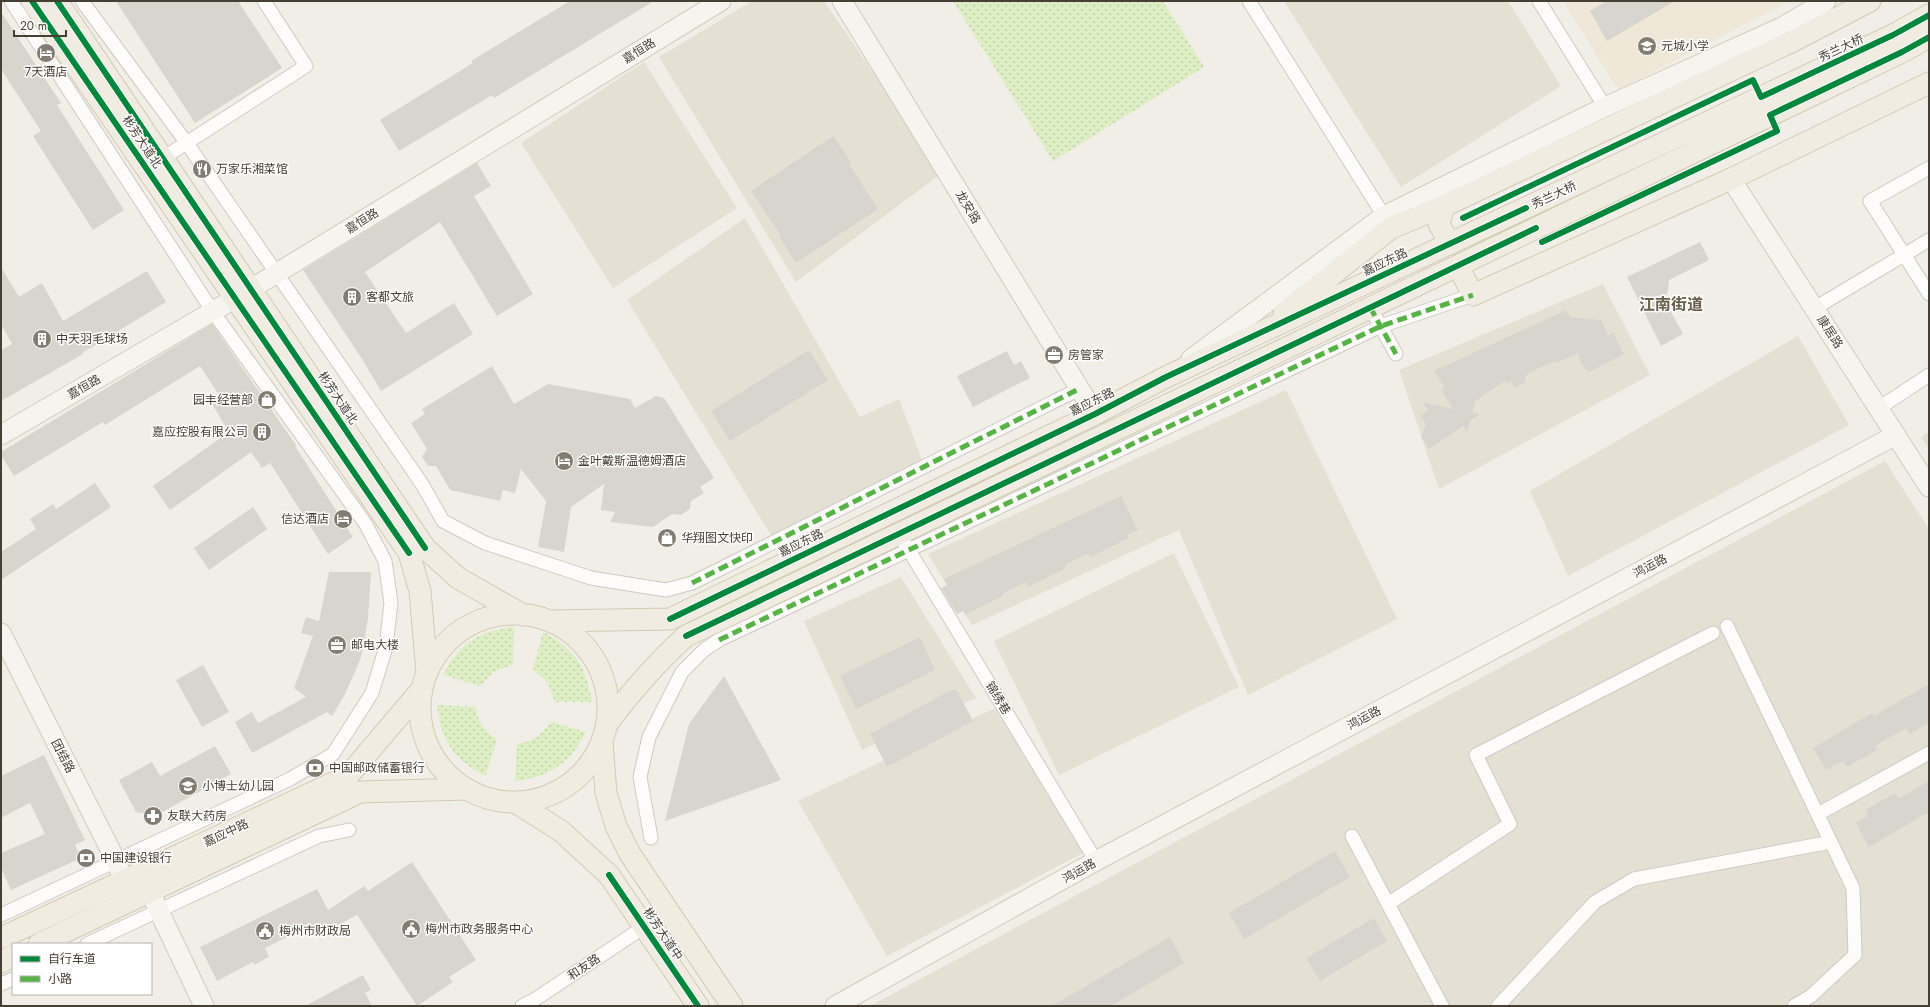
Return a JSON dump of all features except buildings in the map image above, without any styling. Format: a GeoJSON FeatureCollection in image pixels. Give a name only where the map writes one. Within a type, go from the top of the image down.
{"type":"FeatureCollection","features":[{"type":"Feature","properties":{"kind":"main road","name":"彬芳大道北"},"geometry":{"type":"LineString","coordinates":[[32,1],[426,548],[458,578],[523,615]]}},
{"type":"Feature","properties":{"kind":"main road","name":"彬芳大道北"},"geometry":{"type":"LineString","coordinates":[[57,1],[163,158],[243,294],[408,553],[420,591],[425,681],[420,706],[421,723],[425,739],[432,754],[449,776],[467,789]]}},
{"type":"Feature","properties":{"kind":"main road"},"geometry":{"type":"LineString","coordinates":[[1255,336],[1391,228],[1444,206],[1793,41],[1870,1]]}},
{"type":"Feature","properties":{"kind":"main road","name":"秀兰大桥"},"geometry":{"type":"LineString","coordinates":[[1526,208],[1893,35],[1929,16]]}},
{"type":"Feature","properties":{"kind":"main road","name":"秀兰大桥"},"geometry":{"type":"LineString","coordinates":[[1458,266],[1902,52],[1929,37]]}},
{"type":"Feature","properties":{"kind":"main road"},"geometry":{"type":"LineString","coordinates":[[467,789],[493,799],[515,802],[532,800],[550,795],[567,786],[581,774],[593,759],[604,733],[636,686],[660,659],[686,636],[904,542],[1370,306],[1458,266],[1473,295],[1731,179],[1929,84]]}},
{"type":"Feature","properties":{"kind":"main road"},"geometry":{"type":"LineString","coordinates":[[1444,206],[1439,224],[1450,244]]}},
{"type":"Feature","properties":{"kind":"main road","name":"嘉应东路"},"geometry":{"type":"LineString","coordinates":[[550,621],[670,619],[1095,414],[1166,377],[1526,208]]}},
{"type":"Feature","properties":{"kind":"main road","name":"嘉应中路"},"geometry":{"type":"LineString","coordinates":[[1,938],[348,776],[425,681],[439,653],[459,633],[474,624],[490,618],[506,615],[523,615]]}},
{"type":"Feature","properties":{"kind":"main road"},"geometry":{"type":"LineString","coordinates":[[523,615],[550,621]]}},
{"type":"Feature","properties":{"kind":"main road","name":"彬芳大道中"},"geometry":{"type":"LineString","coordinates":[[550,621],[562,627],[577,638],[590,652],[600,668],[608,705],[604,733],[606,793],[616,826],[630,854],[732,1006]]}},
{"type":"Feature","properties":{"kind":"main road","name":"嘉应中路"},"geometry":{"type":"LineString","coordinates":[[41,943],[360,792],[467,789]]}},
{"type":"Feature","properties":{"kind":"main road","name":"彬芳大道中"},"geometry":{"type":"LineString","coordinates":[[515,802],[561,831],[609,875],[698,1006]]}},
{"type":"Feature","properties":{"kind":"main road"},"geometry":{"type":"LineString","coordinates":[[1,962],[12,956]]}},
{"type":"Feature","properties":{"kind":"street"},"geometry":{"type":"LineString","coordinates":[[1,915],[290,779],[333,754],[372,693],[386,647],[391,603],[385,561],[365,523],[213,312],[10,1]]}},
{"type":"Feature","properties":{"kind":"street"},"geometry":{"type":"LineString","coordinates":[[82,1],[186,142],[277,273],[422,484],[443,521],[486,543],[591,578],[666,590],[692,583],[1079,389]]}},
{"type":"Feature","properties":{"kind":"street"},"geometry":{"type":"LineString","coordinates":[[163,158],[306,66],[264,1]]}},
{"type":"Feature","properties":{"kind":"street","name":"嘉恒路"},"geometry":{"type":"LineString","coordinates":[[1,435],[243,294],[721,1]]}},
{"type":"Feature","properties":{"kind":"street","name":"龙安路"},"geometry":{"type":"LineString","coordinates":[[842,1],[1095,414]]}},
{"type":"Feature","properties":{"kind":"street"},"geometry":{"type":"LineString","coordinates":[[1249,1],[1384,216]]}},
{"type":"Feature","properties":{"kind":"street"},"geometry":{"type":"LineString","coordinates":[[1539,1],[1605,107]]}},
{"type":"Feature","properties":{"kind":"street"},"geometry":{"type":"LineString","coordinates":[[1166,377],[1384,216],[1605,107],[1784,26],[1826,1]]}},
{"type":"Feature","properties":{"kind":"street"},"geometry":{"type":"LineString","coordinates":[[1929,168],[1870,201],[1929,294]]}},
{"type":"Feature","properties":{"kind":"street","name":"康居路"},"geometry":{"type":"LineString","coordinates":[[1731,179],[1929,487]]}},
{"type":"Feature","properties":{"kind":"street"},"geometry":{"type":"LineString","coordinates":[[1815,308],[1929,240]]}},
{"type":"Feature","properties":{"kind":"street"},"geometry":{"type":"LineString","coordinates":[[651,838],[640,777],[649,737],[682,672],[704,650],[719,640],[904,542],[1381,326],[1473,295]]}},
{"type":"Feature","properties":{"kind":"street"},"geometry":{"type":"LineString","coordinates":[[1370,306],[1396,354]]}},
{"type":"Feature","properties":{"kind":"street"},"geometry":{"type":"LineString","coordinates":[[1879,408],[1929,375]]}},
{"type":"Feature","properties":{"kind":"street","name":"鸿运路"},"geometry":{"type":"LineString","coordinates":[[835,1006],[1096,861],[1896,435]]}},
{"type":"Feature","properties":{"kind":"street","name":"锦绣巷"},"geometry":{"type":"LineString","coordinates":[[904,542],[1096,861]]}},
{"type":"Feature","properties":{"kind":"street"},"geometry":{"type":"LineString","coordinates":[[1727,626],[1853,888],[1855,955],[1811,996],[1794,1006]]}},
{"type":"Feature","properties":{"kind":"street","name":"团结路"},"geometry":{"type":"LineString","coordinates":[[1,633],[116,861],[124,881]]}},
{"type":"Feature","properties":{"kind":"street"},"geometry":{"type":"LineString","coordinates":[[1388,904],[1510,824],[1476,755],[1713,633]]}},
{"type":"Feature","properties":{"kind":"street"},"geometry":{"type":"LineString","coordinates":[[1818,814],[1929,753]]}},
{"type":"Feature","properties":{"kind":"street"},"geometry":{"type":"LineString","coordinates":[[89,943],[319,836],[349,830]]}},
{"type":"Feature","properties":{"kind":"street"},"geometry":{"type":"LineString","coordinates":[[1352,836],[1442,1006]]}},
{"type":"Feature","properties":{"kind":"street"},"geometry":{"type":"LineString","coordinates":[[1498,1006],[1595,902],[1634,879],[1831,842]]}},
{"type":"Feature","properties":{"kind":"street"},"geometry":{"type":"LineString","coordinates":[[150,892],[204,1006]]}},
{"type":"Feature","properties":{"kind":"street","name":"和友路"},"geometry":{"type":"LineString","coordinates":[[522,1006],[644,927]]}},
{"type":"Feature","properties":{"kind":"street"},"geometry":{"type":"LineString","coordinates":[[1,984],[12,978]]}},
{"type":"Feature","properties":{"kind":"shaded area"},"geometry":{"type":"Polygon","coordinates":[[[752,1],[824,1],[942,173],[796,282],[659,57],[752,1]]]}},
{"type":"Feature","properties":{"kind":"shaded area"},"geometry":{"type":"Polygon","coordinates":[[[1284,1],[1508,1],[1561,86],[1401,187],[1284,1]]]}},
{"type":"Feature","properties":{"kind":"shaded area","name":"元城小学"},"geometry":{"type":"Polygon","coordinates":[[[1563,1],[1790,1],[1618,90],[1563,1]]]}},
{"type":"Feature","properties":{"kind":"shaded area"},"geometry":{"type":"Polygon","coordinates":[[[644,62],[737,208],[613,288],[521,143],[644,62]]]}},
{"type":"Feature","properties":{"kind":"shaded area"},"geometry":{"type":"Polygon","coordinates":[[[745,218],[860,417],[899,399],[927,473],[777,545],[627,300],[745,218]]]}},
{"type":"Feature","properties":{"kind":"shaded area"},"geometry":{"type":"Polygon","coordinates":[[[1603,284],[1650,375],[1439,489],[1399,370],[1603,284]]]}},
{"type":"Feature","properties":{"kind":"shaded area"},"geometry":{"type":"Polygon","coordinates":[[[1798,336],[1849,425],[1568,576],[1530,491],[1798,336]]]}},
{"type":"Feature","properties":{"kind":"shaded area"},"geometry":{"type":"Polygon","coordinates":[[[1286,390],[1397,619],[1248,695],[1179,530],[972,625],[928,554],[1286,390]]]}},
{"type":"Feature","properties":{"kind":"shaded area"},"geometry":{"type":"Polygon","coordinates":[[[1929,432],[1929,449],[1921,437],[1929,432]]]}},
{"type":"Feature","properties":{"kind":"shaded area"},"geometry":{"type":"Polygon","coordinates":[[[1885,461],[1929,529],[1929,1006],[870,1006],[1885,461]]]}},
{"type":"Feature","properties":{"kind":"shaded area"},"geometry":{"type":"Polygon","coordinates":[[[1174,553],[1239,687],[1059,775],[994,641],[1174,553]]]}},
{"type":"Feature","properties":{"kind":"shaded area"},"geometry":{"type":"Polygon","coordinates":[[[901,577],[976,698],[862,750],[804,621],[901,577]]]}},
{"type":"Feature","properties":{"kind":"shaded area"},"geometry":{"type":"Polygon","coordinates":[[[995,708],[1083,853],[887,956],[798,801],[995,708]]]}},
{"type":"Feature","properties":{"kind":"green space"},"geometry":{"type":"Polygon","coordinates":[[[953,1],[1163,1],[1204,67],[1053,161],[953,1]]]}},
{"type":"Feature","properties":{"kind":"green space"},"geometry":{"type":"Polygon","coordinates":[[[514,627],[513,665],[494,671],[480,686],[443,675],[456,655],[471,640],[490,631],[514,627]]]}},
{"type":"Feature","properties":{"kind":"green space"},"geometry":{"type":"Polygon","coordinates":[[[543,632],[563,645],[577,660],[587,679],[592,702],[555,702],[548,683],[533,669],[543,632]]]}},
{"type":"Feature","properties":{"kind":"green space"},"geometry":{"type":"Polygon","coordinates":[[[437,705],[476,707],[482,726],[497,740],[485,776],[465,763],[451,747],[442,728],[437,705]]]}},
{"type":"Feature","properties":{"kind":"green space"},"geometry":{"type":"Polygon","coordinates":[[[551,722],[586,732],[573,752],[558,767],[539,776],[515,781],[517,744],[537,737],[551,722]]]}},
{"type":"Feature","properties":{"kind":"marked path"},"geometry":{"type":"LineString","coordinates":[[719,640],[1381,326],[1473,295]]}},
{"type":"Feature","properties":{"kind":"marked path"},"geometry":{"type":"LineString","coordinates":[[1370,307],[1396,354]]}},
{"type":"Feature","properties":{"kind":"marked path"},"geometry":{"type":"LineString","coordinates":[[692,583],[1079,389]]}},
{"type":"Feature","properties":{"kind":"cycle path"},"geometry":{"type":"LineString","coordinates":[[32,1],[409,553]]}},
{"type":"Feature","properties":{"kind":"cycle path"},"geometry":{"type":"LineString","coordinates":[[57,1],[425,548]]}},
{"type":"Feature","properties":{"kind":"cycle path"},"geometry":{"type":"LineString","coordinates":[[1463,218],[1753,80],[1761,97],[1893,35],[1929,15]]}},
{"type":"Feature","properties":{"kind":"cycle path"},"geometry":{"type":"LineString","coordinates":[[1542,242],[1777,131],[1770,115],[1902,52],[1929,37]]}},
{"type":"Feature","properties":{"kind":"cycle path"},"geometry":{"type":"LineString","coordinates":[[670,619],[1095,414],[1166,377],[1526,208]]}},
{"type":"Feature","properties":{"kind":"cycle path"},"geometry":{"type":"LineString","coordinates":[[686,636],[1536,228]]}},
{"type":"Feature","properties":{"kind":"cycle path"},"geometry":{"type":"LineString","coordinates":[[609,875],[698,1006]]}},
{"type":"Feature","properties":{"kind":"place","name":"元城小学"},"geometry":{"type":"Point","coordinates":[1647,46]}},
{"type":"Feature","properties":{"kind":"place","name":"7天酒店"},"geometry":{"type":"Point","coordinates":[46,53]}},
{"type":"Feature","properties":{"kind":"place","name":"万家乐湘菜馆"},"geometry":{"type":"Point","coordinates":[202,169]}},
{"type":"Feature","properties":{"kind":"place","name":"客都文旅"},"geometry":{"type":"Point","coordinates":[352,297]}},
{"type":"Feature","properties":{"kind":"place","name":"中天羽毛球场"},"geometry":{"type":"Point","coordinates":[42,339]}},
{"type":"Feature","properties":{"kind":"place","name":"房管家"},"geometry":{"type":"Point","coordinates":[1054,355]}},
{"type":"Feature","properties":{"kind":"place","name":"园丰经营部"},"geometry":{"type":"Point","coordinates":[267,400]}},
{"type":"Feature","properties":{"kind":"place","name":"嘉应控股有限公司"},"geometry":{"type":"Point","coordinates":[262,432]}},
{"type":"Feature","properties":{"kind":"place","name":"金叶戴斯温德姆酒店"},"geometry":{"type":"Point","coordinates":[564,461]}},
{"type":"Feature","properties":{"kind":"place","name":"信达酒店"},"geometry":{"type":"Point","coordinates":[343,519]}},
{"type":"Feature","properties":{"kind":"place","name":"华翔图文快印"},"geometry":{"type":"Point","coordinates":[667,538]}},
{"type":"Feature","properties":{"kind":"place","name":"邮电大楼"},"geometry":{"type":"Point","coordinates":[337,645]}},
{"type":"Feature","properties":{"kind":"place","name":"中国邮政储蓄银行"},"geometry":{"type":"Point","coordinates":[315,768]}},
{"type":"Feature","properties":{"kind":"place","name":"小博士幼儿园"},"geometry":{"type":"Point","coordinates":[188,786]}},
{"type":"Feature","properties":{"kind":"place","name":"友联大药房"},"geometry":{"type":"Point","coordinates":[153,816]}},
{"type":"Feature","properties":{"kind":"place","name":"中国建设银行"},"geometry":{"type":"Point","coordinates":[86,858]}},
{"type":"Feature","properties":{"kind":"place","name":"梅州市政务服务中心"},"geometry":{"type":"Point","coordinates":[411,929]}},
{"type":"Feature","properties":{"kind":"place","name":"梅州市财政局"},"geometry":{"type":"Point","coordinates":[265,931]}},
{"type":"Feature","properties":{"kind":"district","name":"江南街道"},"geometry":{"type":"Point","coordinates":[1671,304]}}]}
